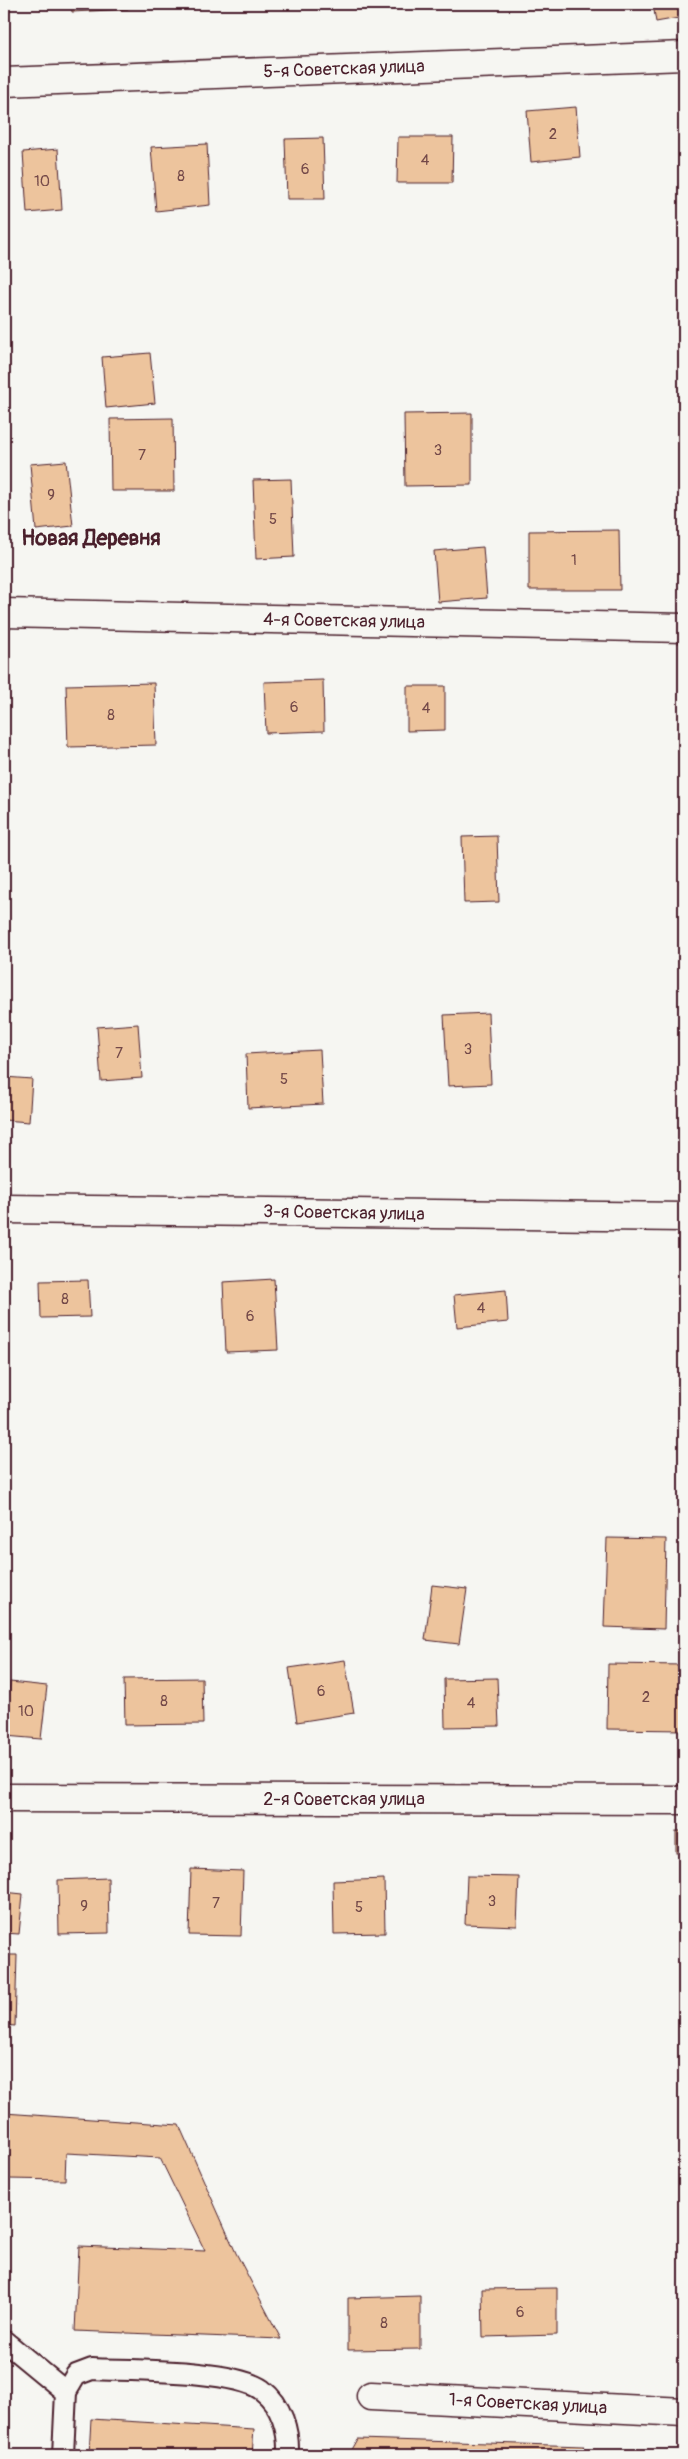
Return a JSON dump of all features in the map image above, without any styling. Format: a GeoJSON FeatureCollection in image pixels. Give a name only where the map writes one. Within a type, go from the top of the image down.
{"type":"FeatureCollection","features":[{"type":"Feature","properties":{"kind":"street","name":"5-я Советская улица"},"geometry":{"type":"LineString","coordinates":[[4,82],[684,56]]}},
{"type":"Feature","properties":{"kind":"street","name":"4-я Советская улица"},"geometry":{"type":"LineString","coordinates":[[4,613],[684,628]]}},
{"type":"Feature","properties":{"kind":"street","name":"3-я Советская улица"},"geometry":{"type":"LineString","coordinates":[[4,1208],[684,1217]]}},
{"type":"Feature","properties":{"kind":"street","name":"2-я Советская улица"},"geometry":{"type":"LineString","coordinates":[[4,1798],[684,1800]]}},
{"type":"Feature","properties":{"kind":"street","name":"1-я Советская улица"},"geometry":{"type":"LineString","coordinates":[[371,2396],[684,2412]]}},
{"type":"Feature","properties":{"kind":"lane"},"geometry":{"type":"LineString","coordinates":[[4,2341],[66,2392]]}},
{"type":"Feature","properties":{"kind":"lane"},"geometry":{"type":"LineString","coordinates":[[63,2455],[66,2392],[76,2375],[92,2369],[228,2377],[262,2390],[282,2414],[288,2443],[288,2455]]}},
{"type":"Feature","properties":{"kind":"building"},"geometry":{"type":"Polygon","coordinates":[[[71,4],[128,4],[128,9],[72,12],[71,4]]]}},
{"type":"Feature","properties":{"kind":"building"},"geometry":{"type":"Polygon","coordinates":[[[525,4],[582,4],[582,7],[526,8],[525,4]]]}},
{"type":"Feature","properties":{"kind":"building"},"geometry":{"type":"Polygon","coordinates":[[[653,4],[684,4],[684,17],[656,22],[653,4]]]}},
{"type":"Feature","properties":{"kind":"building"},"geometry":{"type":"Polygon","coordinates":[[[576,107],[580,157],[531,162],[527,111],[576,107]]]}},
{"type":"Feature","properties":{"kind":"building"},"geometry":{"type":"Polygon","coordinates":[[[398,137],[453,137],[452,183],[397,183],[398,137]]]}},
{"type":"Feature","properties":{"kind":"building"},"geometry":{"type":"Polygon","coordinates":[[[323,138],[325,199],[287,199],[285,139],[323,138]]]}},
{"type":"Feature","properties":{"kind":"building"},"geometry":{"type":"Polygon","coordinates":[[[207,144],[210,205],[156,211],[151,147],[207,144]]]}},
{"type":"Feature","properties":{"kind":"building"},"geometry":{"type":"Polygon","coordinates":[[[58,149],[62,210],[27,213],[23,152],[58,149]]]}},
{"type":"Feature","properties":{"kind":"building"},"geometry":{"type":"Polygon","coordinates":[[[150,353],[155,403],[106,408],[102,357],[150,353]]]}},
{"type":"Feature","properties":{"kind":"building"},"geometry":{"type":"Polygon","coordinates":[[[472,413],[472,485],[405,486],[404,414],[472,413]]]}},
{"type":"Feature","properties":{"kind":"building"},"geometry":{"type":"Polygon","coordinates":[[[173,418],[174,491],[111,491],[110,419],[173,418]]]}},
{"type":"Feature","properties":{"kind":"building"},"geometry":{"type":"Polygon","coordinates":[[[66,461],[73,526],[36,530],[30,464],[66,461]]]}},
{"type":"Feature","properties":{"kind":"building"},"geometry":{"type":"Polygon","coordinates":[[[291,479],[294,557],[256,559],[253,480],[291,479]]]}},
{"type":"Feature","properties":{"kind":"building"},"geometry":{"type":"Polygon","coordinates":[[[619,530],[620,590],[529,590],[529,531],[619,530]]]}},
{"type":"Feature","properties":{"kind":"building"},"geometry":{"type":"Polygon","coordinates":[[[483,547],[487,598],[438,602],[434,551],[483,547]]]}},
{"type":"Feature","properties":{"kind":"building"},"geometry":{"type":"Polygon","coordinates":[[[323,680],[324,731],[266,733],[264,682],[323,680]]]}},
{"type":"Feature","properties":{"kind":"building"},"geometry":{"type":"Polygon","coordinates":[[[154,683],[156,745],[68,747],[66,685],[154,683]]]}},
{"type":"Feature","properties":{"kind":"building"},"geometry":{"type":"Polygon","coordinates":[[[407,686],[445,686],[445,730],[407,731],[407,686]]]}},
{"type":"Feature","properties":{"kind":"building"},"geometry":{"type":"Polygon","coordinates":[[[497,836],[499,902],[464,903],[462,837],[497,836]]]}},
{"type":"Feature","properties":{"kind":"building"},"geometry":{"type":"Polygon","coordinates":[[[488,1013],[491,1084],[448,1086],[444,1015],[488,1013]]]}},
{"type":"Feature","properties":{"kind":"building"},"geometry":{"type":"Polygon","coordinates":[[[138,1024],[142,1078],[101,1081],[97,1027],[138,1024]]]}},
{"type":"Feature","properties":{"kind":"building"},"geometry":{"type":"Polygon","coordinates":[[[320,1050],[323,1104],[248,1108],[246,1054],[320,1050]]]}},
{"type":"Feature","properties":{"kind":"building"},"geometry":{"type":"Polygon","coordinates":[[[4,1077],[32,1079],[29,1122],[4,1120],[4,1077]]]}},
{"type":"Feature","properties":{"kind":"building"},"geometry":{"type":"Polygon","coordinates":[[[274,1279],[278,1350],[226,1352],[223,1282],[274,1279]]]}},
{"type":"Feature","properties":{"kind":"building"},"geometry":{"type":"Polygon","coordinates":[[[88,1280],[90,1317],[41,1318],[40,1281],[88,1280]]]}},
{"type":"Feature","properties":{"kind":"building"},"geometry":{"type":"Polygon","coordinates":[[[506,1290],[508,1322],[457,1327],[454,1295],[506,1290]]]}},
{"type":"Feature","properties":{"kind":"building"},"geometry":{"type":"Polygon","coordinates":[[[607,1538],[666,1539],[664,1629],[604,1627],[607,1538]]]}},
{"type":"Feature","properties":{"kind":"building"},"geometry":{"type":"Polygon","coordinates":[[[432,1585],[467,1589],[459,1644],[425,1640],[432,1585]]]}},
{"type":"Feature","properties":{"kind":"building"},"geometry":{"type":"Polygon","coordinates":[[[345,1660],[354,1713],[297,1722],[289,1668],[345,1660]]]}},
{"type":"Feature","properties":{"kind":"building"},"geometry":{"type":"Polygon","coordinates":[[[608,1664],[684,1665],[684,1730],[607,1729],[608,1664]]]}},
{"type":"Feature","properties":{"kind":"building"},"geometry":{"type":"Polygon","coordinates":[[[202,1678],[203,1724],[125,1725],[124,1679],[202,1678]]]}},
{"type":"Feature","properties":{"kind":"building"},"geometry":{"type":"Polygon","coordinates":[[[497,1678],[499,1726],[445,1727],[444,1679],[497,1678]]]}},
{"type":"Feature","properties":{"kind":"building"},"geometry":{"type":"Polygon","coordinates":[[[10,1682],[47,1686],[41,1739],[5,1736],[10,1682]]]}},
{"type":"Feature","properties":{"kind":"building"},"geometry":{"type":"Polygon","coordinates":[[[676,1831],[684,1831],[684,1853],[676,1853],[676,1831]]]}},
{"type":"Feature","properties":{"kind":"building"},"geometry":{"type":"Polygon","coordinates":[[[191,1869],[243,1871],[241,1936],[189,1935],[191,1869]]]}},
{"type":"Feature","properties":{"kind":"building"},"geometry":{"type":"Polygon","coordinates":[[[467,1876],[519,1877],[517,1926],[465,1924],[467,1876]]]}},
{"type":"Feature","properties":{"kind":"building"},"geometry":{"type":"Polygon","coordinates":[[[108,1878],[109,1933],[59,1934],[58,1880],[108,1878]]]}},
{"type":"Feature","properties":{"kind":"building"},"geometry":{"type":"Polygon","coordinates":[[[384,1879],[385,1933],[334,1934],[333,1881],[384,1879]]]}},
{"type":"Feature","properties":{"kind":"building"},"geometry":{"type":"Polygon","coordinates":[[[4,1892],[23,1894],[19,1934],[4,1933],[4,1892]]]}},
{"type":"Feature","properties":{"kind":"building"},"geometry":{"type":"Polygon","coordinates":[[[4,1955],[17,1955],[15,2026],[4,2025],[4,1955]]]}},
{"type":"Feature","properties":{"kind":"building"},"geometry":{"type":"Polygon","coordinates":[[[4,2113],[179,2125],[236,2253],[281,2339],[75,2331],[79,2246],[205,2251],[160,2158],[66,2153],[65,2180],[9,2179],[9,2153],[4,2152],[4,2113]]]}},
{"type":"Feature","properties":{"kind":"building"},"geometry":{"type":"Polygon","coordinates":[[[557,2288],[557,2335],[483,2337],[482,2289],[557,2288]]]}},
{"type":"Feature","properties":{"kind":"building"},"geometry":{"type":"Polygon","coordinates":[[[420,2296],[420,2349],[348,2350],[348,2298],[420,2296]]]}},
{"type":"Feature","properties":{"kind":"building"},"geometry":{"type":"Polygon","coordinates":[[[91,2419],[254,2429],[252,2455],[89,2455],[91,2419]]]}},
{"type":"Feature","properties":{"kind":"building"},"geometry":{"type":"Polygon","coordinates":[[[358,2439],[584,2446],[578,2455],[349,2455],[358,2439]]]}},
{"type":"Feature","properties":{"kind":"district","name":"Новая Деревня"},"geometry":{"type":"Point","coordinates":[91,538]}}]}
